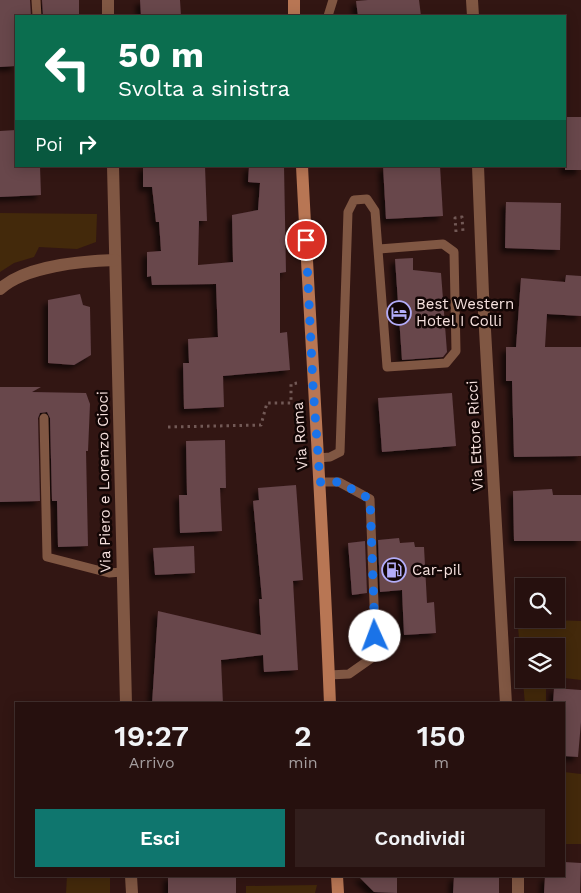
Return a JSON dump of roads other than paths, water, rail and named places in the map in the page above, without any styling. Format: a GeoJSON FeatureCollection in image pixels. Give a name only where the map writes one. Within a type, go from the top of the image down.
{"type":"FeatureCollection","features":[{"type":"Feature","properties":{"kind":"main road"},"geometry":{"type":"LineString","coordinates":[[294,0],[294,15]]}},
{"type":"Feature","properties":{"kind":"main road","name":"Via Roma"},"geometry":{"type":"LineString","coordinates":[[302,167],[320,482],[330,702]]}},
{"type":"Feature","properties":{"kind":"main road"},"geometry":{"type":"LineString","coordinates":[[337,877],[338,893]]}},
{"type":"Feature","properties":{"kind":"street"},"geometry":{"type":"LineString","coordinates":[[108,0],[108,15]]}},
{"type":"Feature","properties":{"kind":"street"},"geometry":{"type":"LineString","coordinates":[[472,0],[472,15]]}},
{"type":"Feature","properties":{"kind":"street","name":"Via Piero e Lorenzo Cioci"},"geometry":{"type":"LineString","coordinates":[[113,167],[126,702]]}},
{"type":"Feature","properties":{"kind":"street","name":"Via Ettore Ricci"},"geometry":{"type":"LineString","coordinates":[[478,167],[506,702]]}},
{"type":"Feature","properties":{"kind":"street"},"geometry":{"type":"LineString","coordinates":[[0,289],[6,284],[34,271],[115,260]]}},
{"type":"Feature","properties":{"kind":"street"},"geometry":{"type":"LineString","coordinates":[[132,877],[132,893]]}},
{"type":"Feature","properties":{"kind":"street"},"geometry":{"type":"LineString","coordinates":[[518,877],[518,893]]}},
{"type":"Feature","properties":{"kind":"lane"},"geometry":{"type":"LineString","coordinates":[[36,0],[37,15]]}},
{"type":"Feature","properties":{"kind":"lane"},"geometry":{"type":"LineString","coordinates":[[328,15],[333,0]]}},
{"type":"Feature","properties":{"kind":"lane"},"geometry":{"type":"LineString","coordinates":[[318,458],[330,458],[340,452],[348,212],[354,200],[367,199],[375,211],[387,367],[446,363],[456,351],[454,252],[443,244],[378,249]]}},
{"type":"Feature","properties":{"kind":"lane"},"geometry":{"type":"LineString","coordinates":[[44,418],[47,558],[109,573],[122,572]]}},
{"type":"Feature","properties":{"kind":"lane"},"geometry":{"type":"LineString","coordinates":[[320,482],[339,482],[370,499],[376,656],[350,674],[329,675]]}},
{"type":"Feature","properties":{"kind":"place","name":"Best Western Hotel I Colli"},"geometry":{"type":"Point","coordinates":[399,313]}},
{"type":"Feature","properties":{"kind":"place","name":"Car-pil"},"geometry":{"type":"Point","coordinates":[394,570]}}]}
